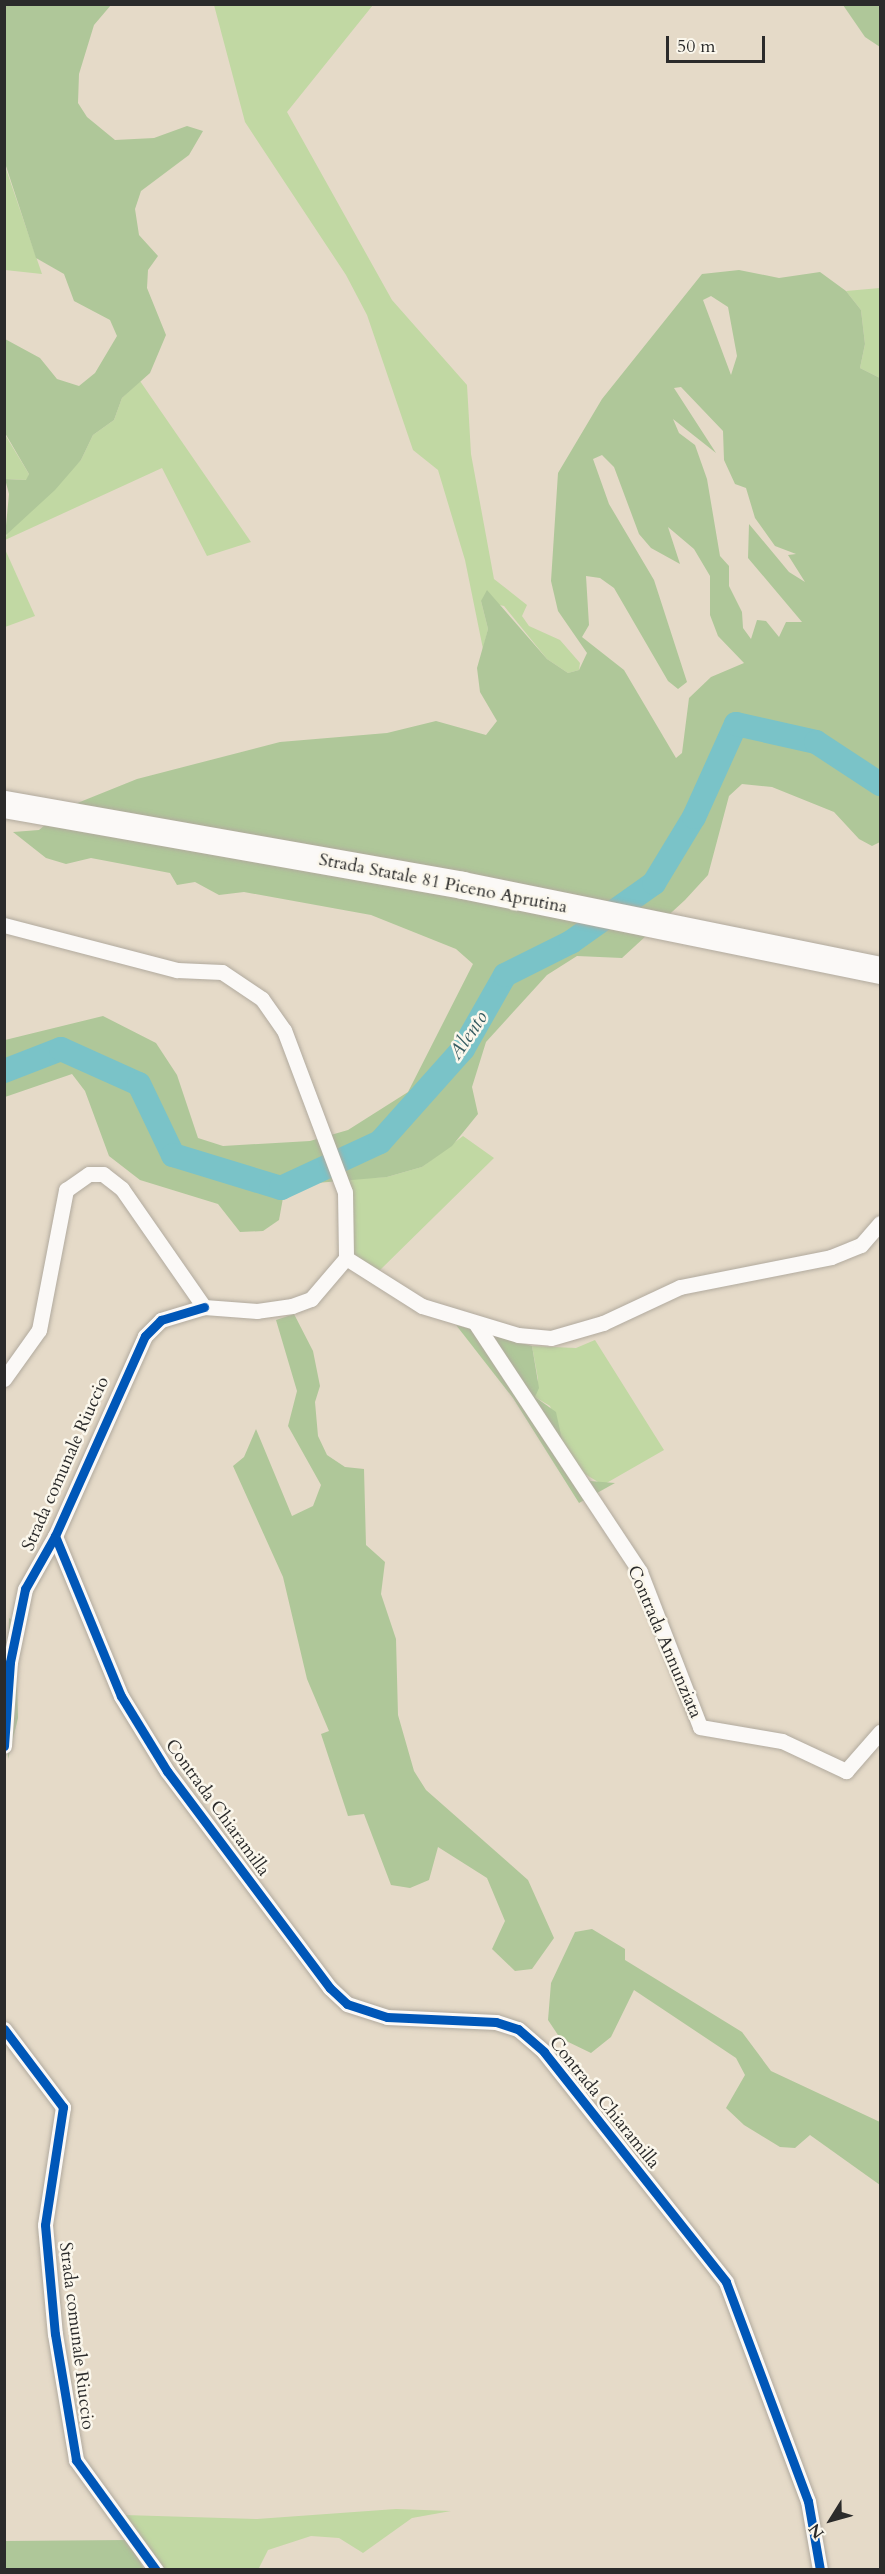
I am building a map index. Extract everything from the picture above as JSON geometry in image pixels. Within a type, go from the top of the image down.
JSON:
[{"type":"highway","name":"Strada Statale 81 Piceno Aprutina","points":[[4,804],[462,885],[880,970]]},
{"type":"street","points":[[4,925],[177,970],[222,972],[262,999],[284,1030],[345,1192],[346,1258],[311,1299],[292,1306],[257,1311],[204,1307],[122,1189],[103,1174],[89,1173],[66,1190],[39,1330],[4,1379]]},
{"type":"street","points":[[346,1258],[422,1306],[518,1335],[574,1334],[655,1295],[831,1257],[861,1245],[880,1223]]},
{"type":"street","name":"Strada comunale Riuccio","points":[[4,1746],[10,1662],[25,1589],[55,1536],[145,1336],[160,1320],[204,1307]]},
{"type":"street","name":"Contrada Annunziata","points":[[476,1324],[640,1572],[700,1726],[782,1741],[846,1771],[880,1732]]},
{"type":"street","name":"Contrada Chiaramilla","points":[[55,1536],[132,1715],[167,1771],[330,1988],[347,2004],[387,2017],[496,2022],[518,2029],[544,2052],[726,2282],[808,2501],[820,2570]]},
{"type":"street","name":"Strada comunale Riuccio","points":[[4,2030],[63,2107],[45,2225],[55,2334],[76,2460],[156,2570]]},
{"type":"green space","points":[[5,4],[111,5],[94,25],[79,74],[78,103],[87,117],[115,140],[154,138],[187,126],[203,131],[189,155],[141,191],[135,209],[139,235],[158,256],[148,270],[147,288],[166,335],[150,373],[122,398],[114,420],[93,435],[81,460],[55,490],[5,536],[9,494],[5,479],[26,480],[29,474],[5,433],[5,339],[40,358],[57,379],[79,386],[95,373],[117,336],[110,320],[74,301],[64,274],[36,258],[5,163]]},
{"type":"green space","points":[[214,5],[373,5],[287,112],[392,300],[467,385],[471,454],[494,579],[527,605],[522,616],[529,626],[560,640],[580,663],[579,670],[568,673],[547,659],[504,606],[481,601],[488,629],[483,649],[465,560],[438,470],[413,450],[367,315],[346,275],[245,122]]},
{"type":"green space","points":[[843,5],[880,5],[880,47],[865,37]]},
{"type":"green space","points":[[4,163],[42,274],[5,270]]},
{"type":"green space","points":[[739,270],[779,278],[820,272],[846,291],[861,310],[865,344],[860,368],[880,378],[880,842],[872,846],[859,839],[834,812],[772,787],[742,784],[729,796],[708,875],[685,900],[622,958],[577,956],[547,975],[486,1042],[472,1087],[478,1114],[452,1146],[422,1167],[387,1177],[305,1184],[283,1198],[279,1220],[263,1231],[240,1232],[218,1204],[140,1180],[109,1156],[85,1091],[72,1074],[5,1097],[5,1040],[103,1016],[156,1043],[177,1075],[198,1138],[223,1146],[310,1141],[348,1130],[408,1092],[473,964],[456,949],[371,915],[244,892],[219,895],[195,882],[177,885],[170,873],[91,858],[66,864],[46,858],[13,832],[39,830],[65,808],[137,779],[280,742],[387,733],[436,721],[486,735],[497,721],[480,692],[477,668],[488,629],[481,601],[487,590],[547,659],[568,673],[579,670],[587,653],[558,611],[551,581],[558,473],[602,399],[702,274]],"holes":[[[711,296],[728,307],[737,356],[731,375],[703,300]],[[681,387],[723,431],[724,460],[735,484],[746,488],[755,518],[775,546],[796,554],[788,555],[805,582],[789,572],[749,524],[748,558],[802,622],[786,622],[779,637],[766,621],[757,620],[751,639],[743,628],[742,612],[729,586],[729,566],[720,556],[707,479],[695,445],[679,433],[673,419],[716,453],[674,388]],[[602,455],[614,467],[639,534],[651,548],[680,564],[668,527],[694,549],[710,576],[710,615],[718,636],[744,663],[711,677],[689,698],[682,753],[676,758],[624,670],[582,637],[589,625],[586,576],[600,578],[614,588],[668,681],[678,689],[687,682],[654,580],[609,504],[593,459]]]},
{"type":"green space","points":[[880,288],[880,378],[860,368],[865,344],[861,310],[846,291]]},
{"type":"green space","points":[[140,381],[251,542],[207,556],[162,468],[5,540],[9,528],[81,460],[93,435],[114,420],[122,398]]},
{"type":"green space","points":[[4,433],[29,474],[27,480],[5,479]]},
{"type":"green space","points":[[4,547],[35,616],[5,627],[4,627]]},
{"type":"green space","points":[[463,1136],[494,1158],[379,1271],[353,1254],[343,1179],[387,1177],[422,1167]]},
{"type":"green space","points":[[294,1314],[313,1351],[320,1386],[315,1402],[318,1436],[327,1455],[345,1467],[364,1469],[366,1545],[385,1562],[381,1594],[396,1639],[398,1715],[414,1771],[426,1790],[528,1880],[554,1938],[532,1969],[515,1971],[492,1949],[505,1921],[487,1878],[438,1847],[429,1880],[410,1888],[391,1885],[364,1814],[348,1816],[321,1734],[329,1731],[307,1679],[283,1577],[233,1466],[244,1457],[256,1429],[292,1516],[313,1506],[321,1485],[288,1426],[297,1391],[276,1320]]},
{"type":"green space","points":[[456,1325],[532,1346],[539,1388],[535,1397],[556,1412],[564,1449],[590,1481],[615,1483],[579,1503],[513,1398]]},
{"type":"green space","points":[[595,1340],[664,1450],[603,1485],[580,1471],[564,1449],[550,1406],[535,1397],[538,1379],[532,1346],[576,1348]]},
{"type":"green space","points":[[9,1618],[15,1622],[18,1718],[8,1759]]},
{"type":"green space","points":[[592,1929],[625,1949],[625,1960],[742,2032],[771,2071],[880,2122],[880,2185],[810,2135],[795,2148],[780,2147],[744,2125],[726,2108],[745,2075],[736,2058],[634,1990],[611,2037],[591,2053],[560,2038],[548,2020],[551,1983],[575,1932]]},
{"type":"green space","points":[[396,2509],[451,2511],[412,2518],[363,2553],[339,2538],[311,2536],[268,2550],[258,2570],[165,2569],[124,2515],[257,2519]]},
{"type":"green space","points":[[128,2540],[144,2569],[5,2569],[4,2541]]},
{"type":"waterway","name":"Alento","points":[[4,1071],[61,1049],[139,1084],[173,1155],[281,1188],[380,1142],[463,1049],[505,975],[571,942],[654,883],[694,817],[736,724],[816,742],[880,784]]},
{"type":"cycle path","points":[[4,1746],[10,1662],[25,1589],[55,1536],[145,1336],[161,1320],[204,1307]]},
{"type":"cycle path","points":[[55,1536],[121,1696],[167,1771],[330,1988],[347,2004],[387,2017],[496,2022],[518,2029],[544,2052],[726,2282],[808,2501],[820,2570]]},
{"type":"cycle path","points":[[4,2029],[63,2107],[45,2225],[55,2334],[76,2460],[156,2570]]}]
